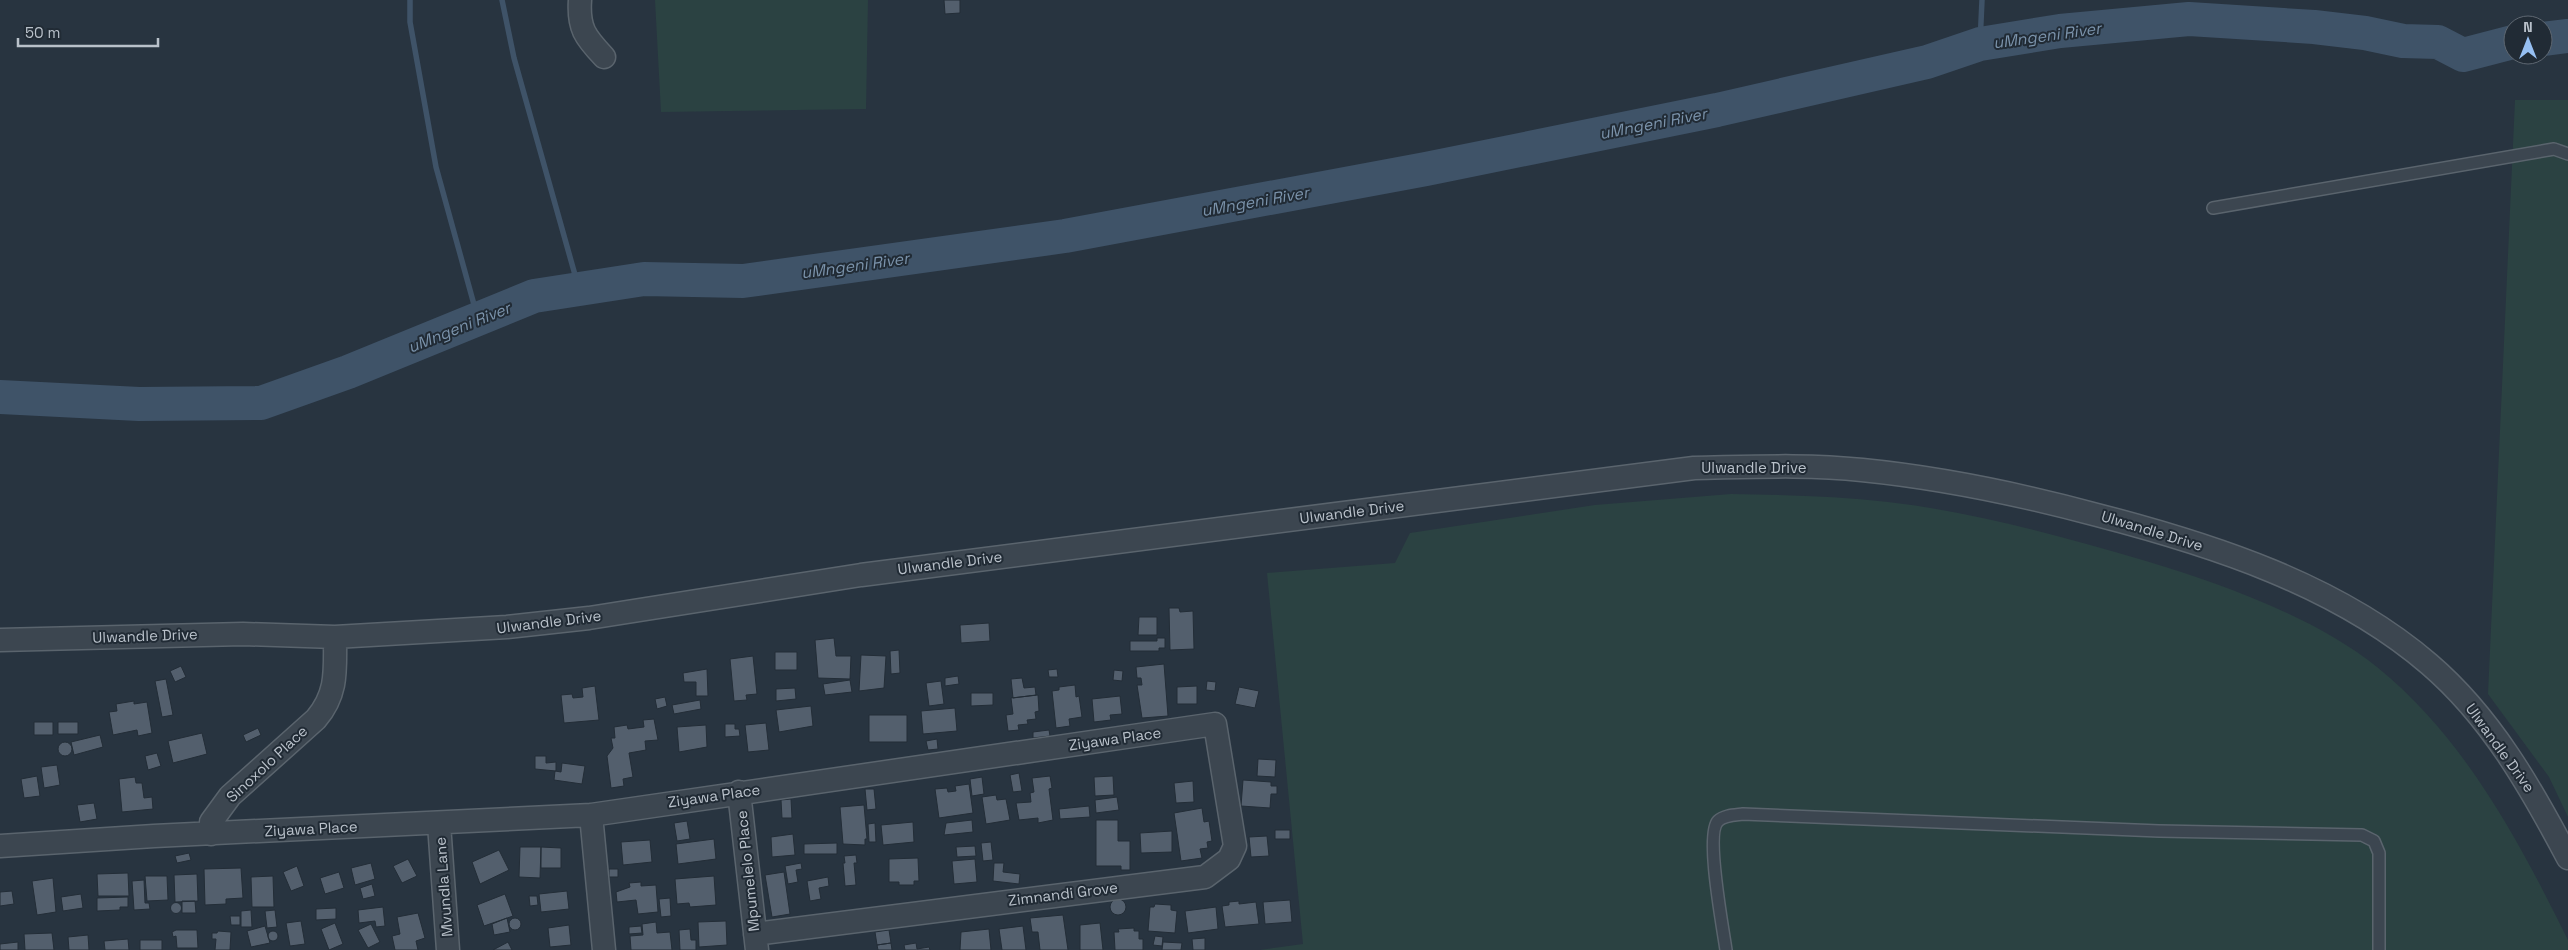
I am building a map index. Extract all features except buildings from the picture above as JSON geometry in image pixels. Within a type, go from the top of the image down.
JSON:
[{"type":"street","points":[[580,0],[580,23],[587,39],[604,57]]},
{"type":"street","name":"Ulwandle Drive","points":[[0,640],[243,634],[335,637],[506,628],[590,618],[860,575],[1694,468],[1782,466],[1859,469],[1939,478],[2028,497],[2138,526],[2231,556],[2297,582],[2355,612],[2400,641],[2431,666],[2474,710],[2528,784],[2568,858]]},
{"type":"street","name":"Sinoxolo Place","points":[[211,834],[211,822],[230,796],[316,720],[327,706],[332,693],[335,674],[335,637]]},
{"type":"street","name":"Ziyawa Place","points":[[211,834],[440,824],[590,814],[1215,724]]},
{"type":"street","name":"Zimnandi Grove","points":[[756,942],[1205,877],[1229,859],[1235,846],[1215,724]]},
{"type":"street","name":"Mpumelelo Place","points":[[740,792],[756,942]]},
{"type":"street","points":[[590,814],[604,950]]},
{"type":"street","name":"Mvundla Lane","points":[[440,824],[448,950]]},
{"type":"street","points":[[0,846],[211,834]]},
{"type":"lane","points":[[2213,208],[2554,149],[2568,154]]},
{"type":"lane","points":[[1726,950],[1713,855],[1713,833],[1717,822],[1722,818],[1743,814],[2129,830],[2362,835],[2374,841],[2380,853],[2379,950]]},
{"type":"green space","points":[[655,0],[868,0],[866,109],[661,112]]},
{"type":"green space","points":[[2515,100],[2568,100],[2568,817],[2549,777],[2488,694]]},
{"type":"green space","points":[[1731,494],[1790,495],[1888,502],[1954,512],[2018,526],[2146,561],[2205,580],[2267,604],[2325,633],[2377,667],[2408,695],[2437,725],[2463,758],[2487,793],[2530,865],[2568,940],[2568,950],[1260,950],[1303,944],[1267,573],[1395,563],[1410,533],[1595,505]]},
{"type":"waterway","points":[[410,0],[410,22],[436,167],[478,319]]},
{"type":"waterway","points":[[502,0],[514,58],[579,289]]},
{"type":"waterway","points":[[1980,44],[1982,0]]},
{"type":"waterway","name":"uMngeni River","points":[[0,397],[139,404],[261,403],[348,372],[534,296],[644,279],[743,281],[1065,236],[1426,169],[1717,110],[1927,62],[1980,44],[2060,31],[2189,19],[2314,27],[2365,33],[2403,41],[2438,42],[2463,55],[2503,45]]},
{"type":"waterway","name":"uMngeni River","points":[[2553,38],[2568,36]]}]
